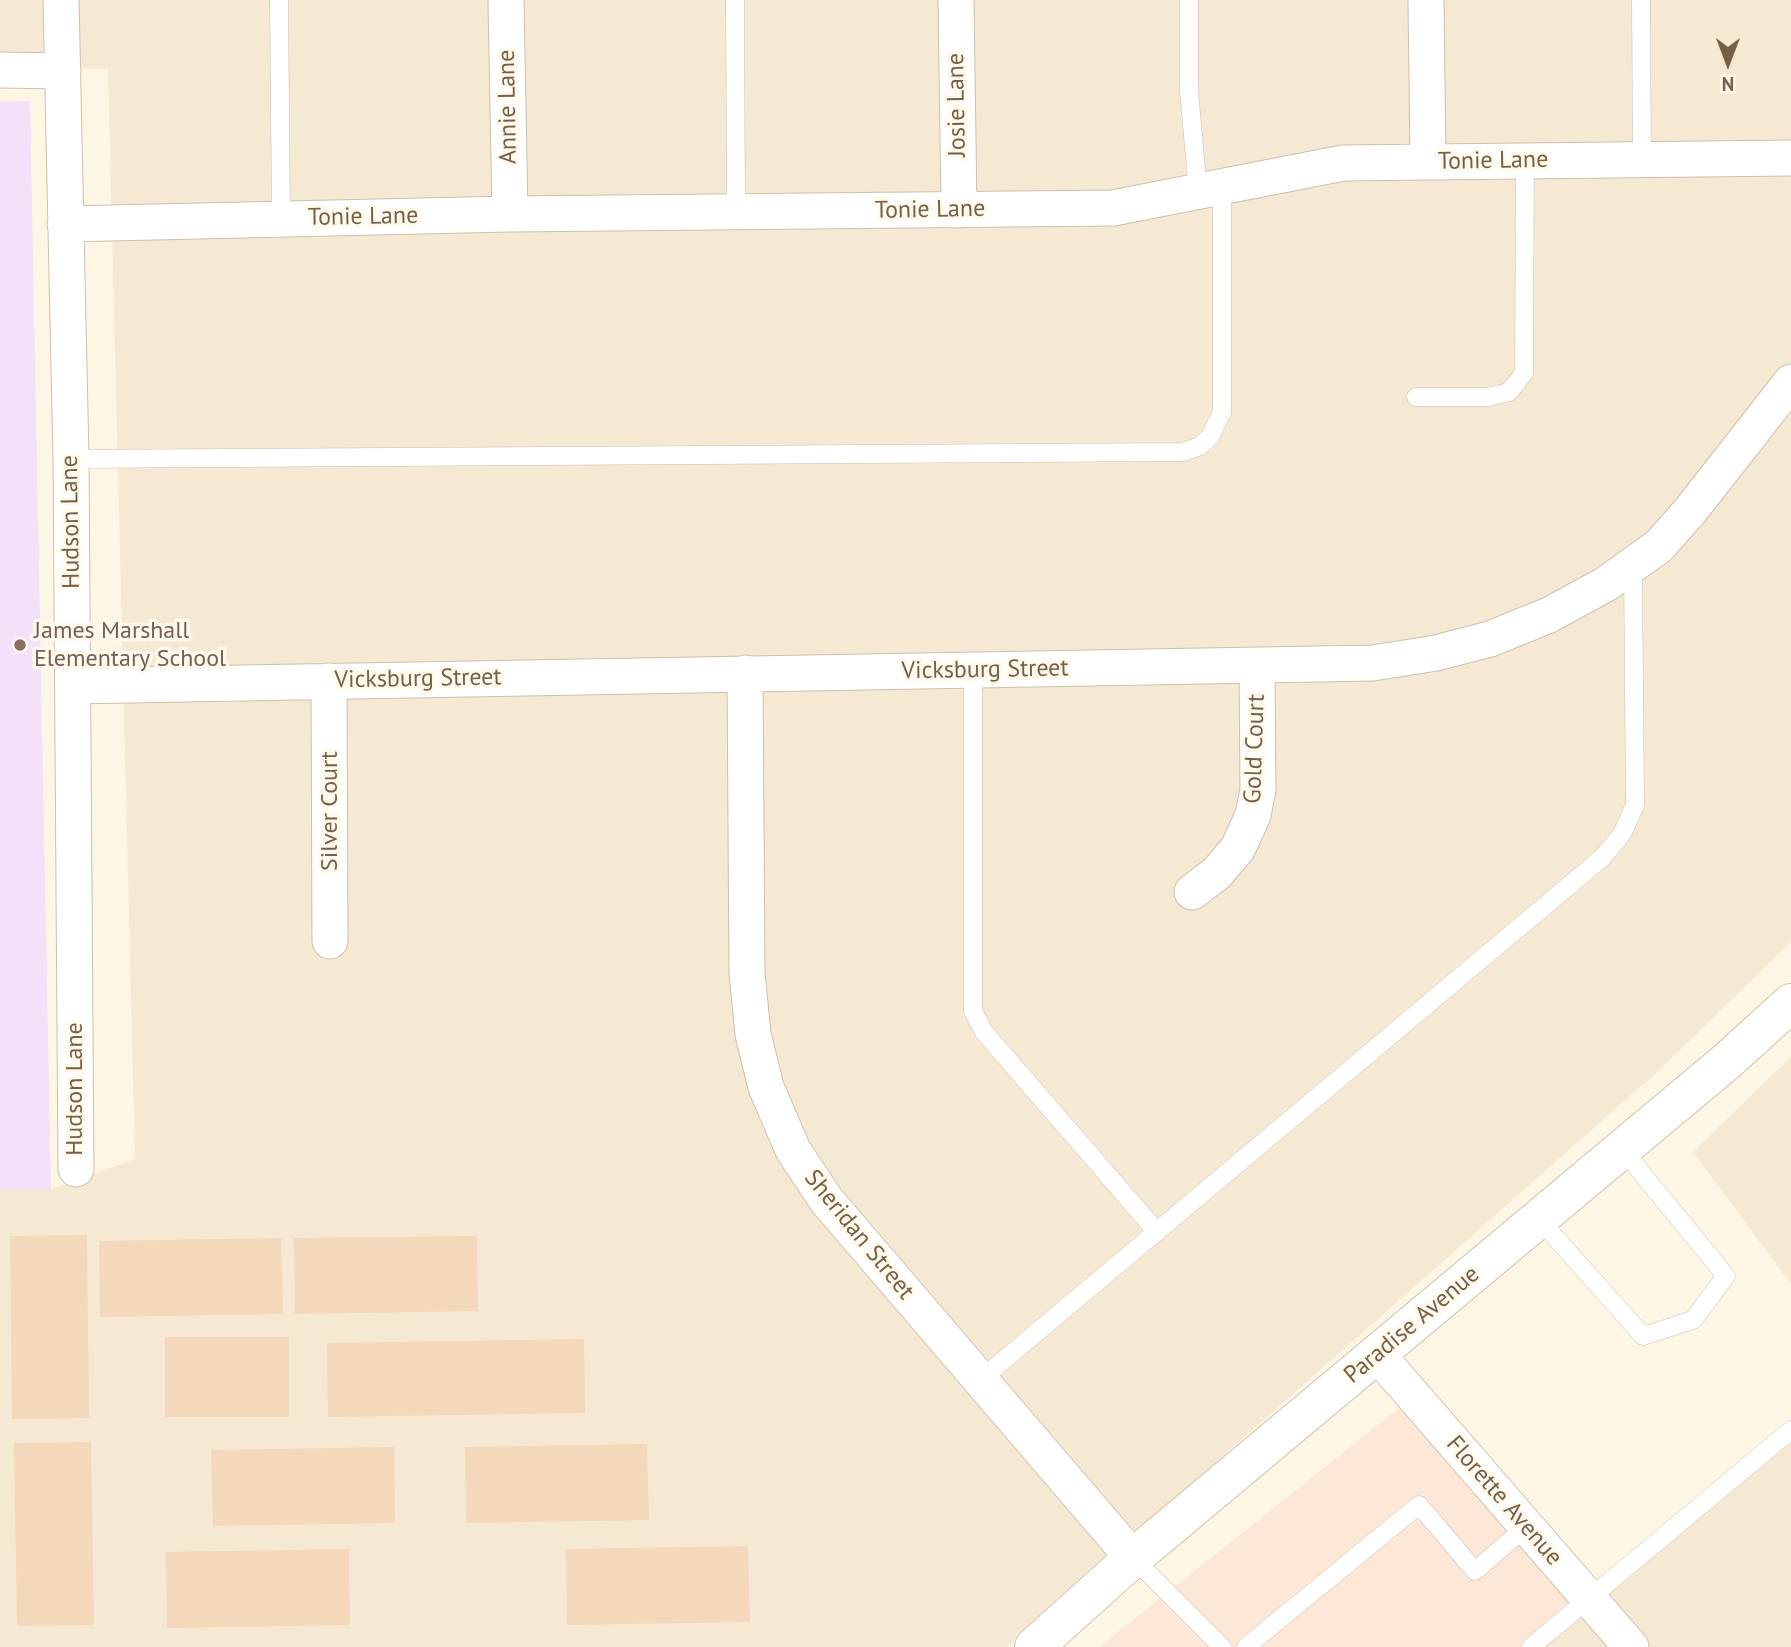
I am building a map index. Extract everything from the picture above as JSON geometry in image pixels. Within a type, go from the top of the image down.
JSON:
[{"type":"main road","name":"Paradise Avenue","points":[[1034,1647],[1133,1558],[1726,1062],[1791,1003]]},
{"type":"street","name":"Hudson Lane","points":[[61,0],[71,459],[76,1170]]},
{"type":"street","name":"Annie Lane","points":[[506,0],[510,214]]},
{"type":"street","name":"Josie Lane","points":[[956,0],[959,210]]},
{"type":"street","points":[[1426,0],[1428,162]]},
{"type":"street","points":[[0,70],[63,71]]},
{"type":"street","name":"Tonie Lane","points":[[65,224],[510,214],[1113,208],[1343,163],[1791,158]]},
{"type":"street","name":"Vicksburg Street","points":[[73,686],[1256,666],[1373,663],[1436,653],[1490,639],[1549,615],[1606,584],[1658,546],[1690,511],[1791,382]]},
{"type":"street","name":"Gold Court","points":[[1192,892],[1217,873],[1238,848],[1253,815],[1258,790],[1256,666]]},
{"type":"street","name":"Sheridan Street","points":[[745,674],[747,973],[753,1034],[766,1087],[793,1150],[827,1201],[1133,1558]]},
{"type":"street","name":"Silver Court","points":[[329,681],[330,941]]},
{"type":"street","name":"Florette Avenue","points":[[1377,1354],[1631,1647]]},
{"type":"lane","points":[[279,0],[281,218]]},
{"type":"lane","points":[[735,0],[736,212]]},
{"type":"lane","points":[[71,459],[1183,452],[1200,446],[1210,437],[1222,412],[1210,189],[1189,91],[1189,0]]},
{"type":"lane","points":[[1641,0],[1642,160]]},
{"type":"lane","points":[[1416,397],[1488,397],[1509,392],[1524,373],[1525,160]]},
{"type":"lane","points":[[980,1380],[1603,857],[1622,834],[1636,805],[1633,565]]},
{"type":"lane","points":[[973,670],[973,1011],[984,1032],[1157,1232]]},
{"type":"lane","points":[[1539,1219],[1643,1336],[1693,1320],[1726,1276],[1622,1149]]},
{"type":"lane","points":[[1531,1647],[1791,1430]]},
{"type":"lane","points":[[1246,1647],[1419,1505],[1475,1571],[1526,1527]]},
{"type":"lane","points":[[1133,1558],[1222,1647]]},
{"type":"shaded area","points":[[0,0],[1791,0],[1791,942],[1656,1073],[1007,1647],[0,1647],[0,1189],[51,1189],[135,1159],[108,69],[0,67]]},
{"type":"shaded area","name":"James Marshall Elementary School","points":[[0,101],[30,101],[51,1189],[0,1189]]},
{"type":"shaded area","points":[[1791,1057],[1791,1284],[1693,1152]]},
{"type":"shaded area","points":[[1423,1389],[1591,1588],[1521,1647],[1099,1647]]},
{"type":"shaded area","points":[[1791,1420],[1791,1647],[1521,1647],[1591,1588]]},
{"type":"building","points":[[87,1235],[89,1418],[12,1419],[10,1236]]},
{"type":"building","points":[[477,1236],[478,1311],[295,1314],[294,1238]]},
{"type":"building","points":[[281,1238],[283,1314],[100,1317],[99,1241]]},
{"type":"building","points":[[165,1337],[289,1337],[289,1417],[165,1417]]},
{"type":"building","points":[[584,1339],[585,1413],[328,1417],[327,1343]]},
{"type":"building","points":[[91,1442],[94,1625],[17,1626],[14,1443]]},
{"type":"building","points":[[647,1444],[649,1520],[466,1523],[465,1447]]},
{"type":"building","points":[[394,1447],[395,1523],[213,1526],[211,1450]]},
{"type":"building","points":[[748,1546],[750,1622],[567,1625],[566,1549]]},
{"type":"building","points":[[349,1549],[350,1625],[167,1628],[166,1552]]},
{"type":"place","name":"James Marshall Elementary School","points":[[20,645]]}]
